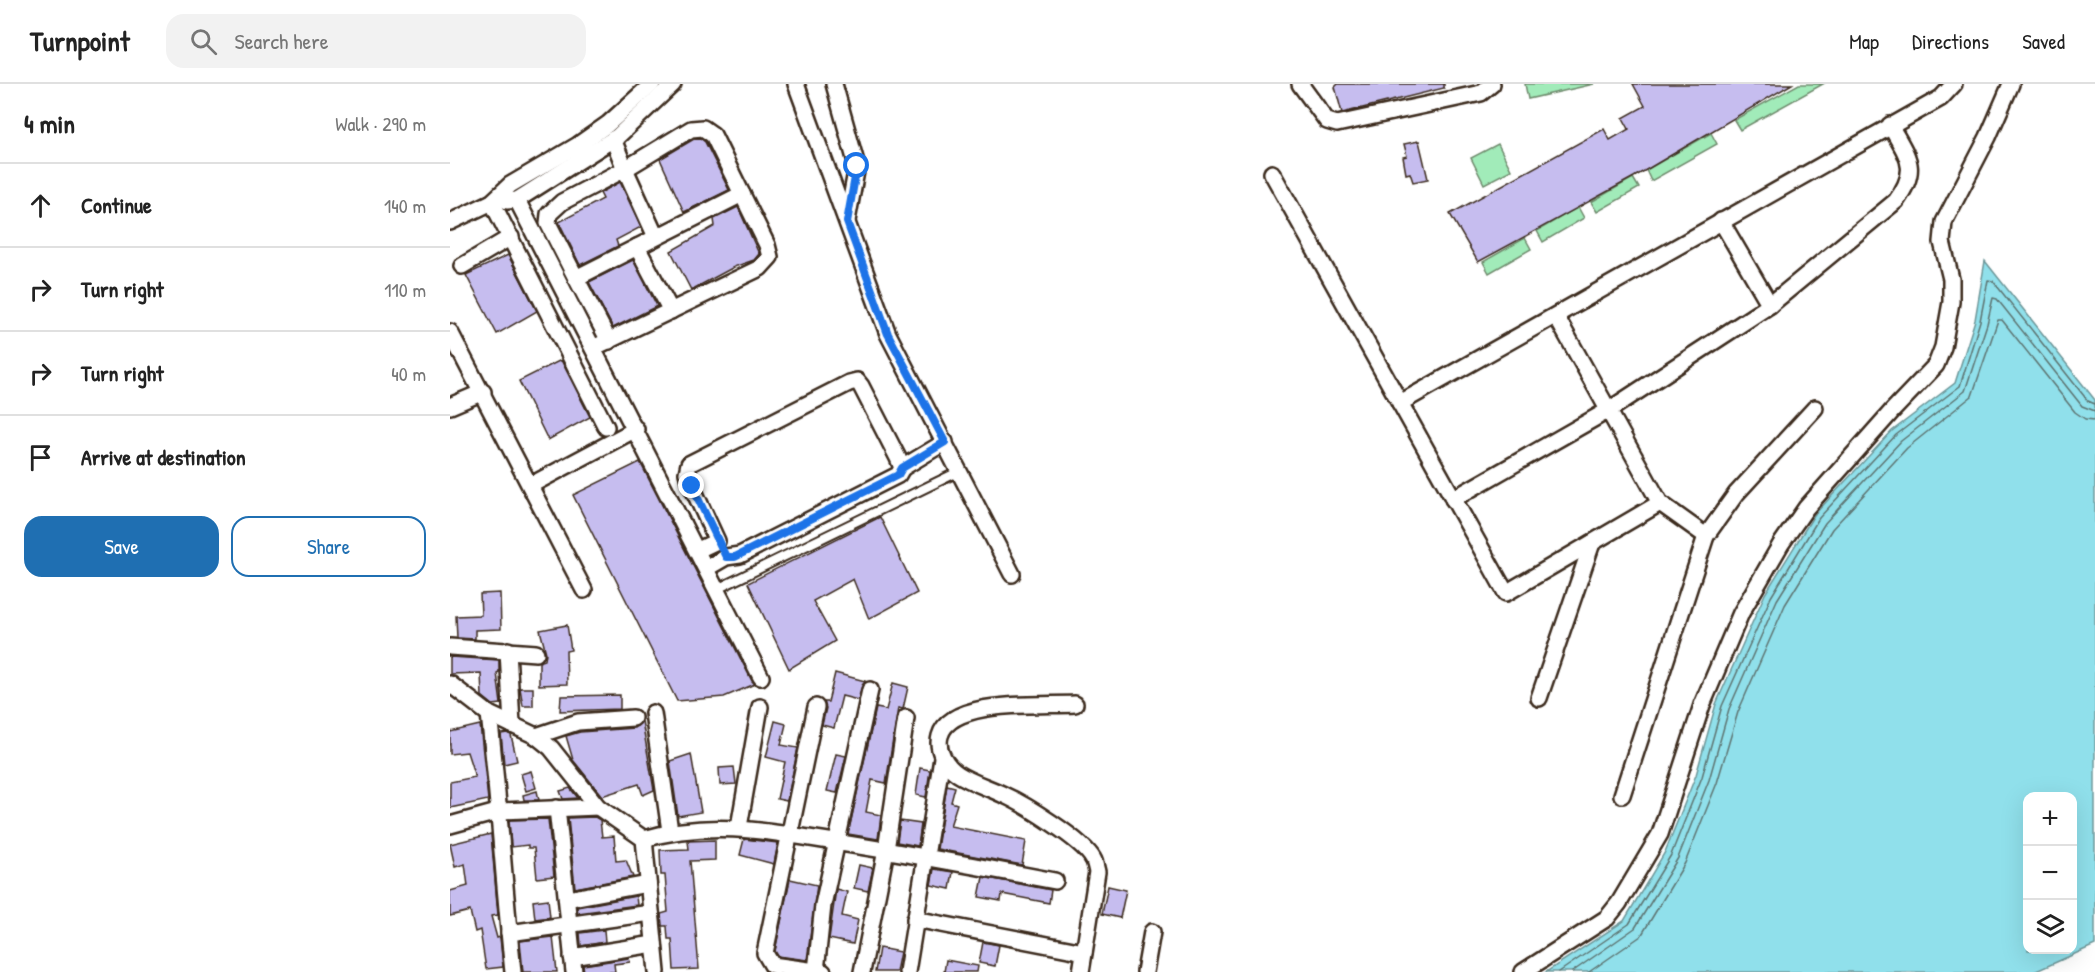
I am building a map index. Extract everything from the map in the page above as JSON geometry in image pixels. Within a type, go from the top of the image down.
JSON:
[{"type":"street","points":[[450,222],[492,202],[510,185],[578,145],[608,124],[652,84]]},
{"type":"street","points":[[492,202],[517,200],[613,139],[673,84]]},
{"type":"street","points":[[796,84],[888,334],[1012,574]]},
{"type":"street","points":[[834,84],[857,166],[847,222]]},
{"type":"street","points":[[1300,84],[1327,121],[1337,124],[1481,93],[1492,84]]},
{"type":"street","points":[[1400,403],[1941,98],[1954,84]]},
{"type":"street","points":[[1523,972],[1607,918],[1619,903],[1660,834],[1702,705],[1741,613],[1781,544],[1806,508],[1936,365],[1943,347],[1951,302],[1952,279],[1942,242],[1944,222],[1988,137],[2011,84]]},
{"type":"street","points":[[1453,499],[1609,410],[1770,305],[1896,201],[1910,183],[1910,161],[1890,125]]},
{"type":"street","points":[[593,348],[609,341],[760,268],[770,257],[768,245],[713,135],[703,128],[691,129],[625,169],[562,202],[549,214],[548,223],[609,341]]},
{"type":"street","points":[[613,139],[657,237]]},
{"type":"street","points":[[1272,173],[1506,593],[1660,503]]},
{"type":"street","points":[[576,278],[742,194]]},
{"type":"street","points":[[517,200],[761,677]]},
{"type":"street","points":[[492,202],[606,427]]},
{"type":"street","points":[[1721,221],[1770,305]]},
{"type":"street","points":[[462,266],[511,237]]},
{"type":"street","points":[[637,247],[671,311]]},
{"type":"street","points":[[1556,316],[1660,503],[1706,536]]},
{"type":"street","points":[[450,332],[584,590]]},
{"type":"street","points":[[726,557],[689,480],[689,464],[849,383],[856,381],[861,386],[902,468]]},
{"type":"street","points":[[450,406],[483,392]]},
{"type":"street","points":[[1622,795],[1706,536],[1736,494],[1815,408]]},
{"type":"street","points":[[531,485],[636,429]]},
{"type":"street","points":[[707,568],[726,557],[735,557],[898,475],[902,468],[945,442]]},
{"type":"street","points":[[698,550],[717,541]]},
{"type":"street","points":[[1539,698],[1592,543]]},
{"type":"street","points":[[450,648],[536,653]]},
{"type":"street","points":[[508,650],[512,725]]},
{"type":"street","points":[[450,684],[489,714],[536,736],[551,748],[598,807],[644,839]]},
{"type":"street","points":[[816,707],[765,952],[772,965],[820,971],[823,905],[870,690]]},
{"type":"street","points":[[907,972],[942,758],[940,733],[953,717],[970,710],[1075,704]]},
{"type":"street","points":[[739,828],[760,706]]},
{"type":"street","points":[[653,713],[670,831]]},
{"type":"street","points":[[489,714],[501,811],[500,839],[513,972]]},
{"type":"street","points":[[536,736],[578,722],[633,718]]},
{"type":"street","points":[[862,972],[886,850],[906,718]]},
{"type":"street","points":[[942,758],[957,774],[1007,796],[1059,828],[1093,858],[1097,872],[1081,972]]},
{"type":"street","points":[[450,825],[501,811],[598,807]]},
{"type":"street","points":[[557,808],[573,964],[654,944]]},
{"type":"street","points":[[644,839],[670,831],[739,828],[886,850],[1055,881]]},
{"type":"street","points":[[644,839],[657,972]]},
{"type":"street","points":[[567,899],[648,884]]},
{"type":"street","points":[[509,933],[651,913]]},
{"type":"street","points":[[915,919],[1084,952]]},
{"type":"street","points":[[1145,972],[1152,932]]},
{"type":"lane","points":[[717,589],[960,471]]},
{"type":"green space","points":[[1525,84],[1594,84],[1528,99]]},
{"type":"green space","points":[[1799,84],[1823,84],[1740,130],[1734,120]]},
{"type":"green space","points":[[1711,133],[1717,144],[1651,181],[1646,170]]},
{"type":"green space","points":[[1498,144],[1511,170],[1484,184],[1471,158]]},
{"type":"green space","points":[[1633,178],[1639,188],[1597,212],[1591,202]]},
{"type":"green space","points":[[1578,207],[1584,218],[1543,242],[1537,231]]},
{"type":"green space","points":[[1525,238],[1531,249],[1489,273],[1483,262]]},
{"type":"water","points":[[1985,261],[2095,400],[2095,945],[2077,953],[2077,792],[2023,792],[2023,954],[2075,954],[2034,972],[1546,972],[1624,921],[1665,852],[1696,775],[1716,704],[1765,594],[1814,515],[1892,431],[1955,383],[1975,320]]},
{"type":"building","points":[[1338,84],[1444,84],[1444,88],[1342,113],[1335,87]]},
{"type":"building","points":[[1633,84],[1792,84],[1634,177],[1478,262],[1450,214],[1604,129],[1610,140],[1629,129],[1623,118],[1645,106]]},
{"type":"building","points":[[700,138],[705,142],[729,190],[684,212],[660,159],[694,139]]},
{"type":"building","points":[[1419,141],[1428,179],[1413,182],[1410,173],[1406,174],[1403,157],[1407,156],[1404,144]]},
{"type":"building","points":[[620,182],[641,227],[616,240],[618,246],[580,265],[559,222],[603,199],[600,193]]},
{"type":"building","points":[[738,207],[759,254],[754,260],[734,267],[691,290],[671,251],[715,226],[714,219]]},
{"type":"building","points":[[508,255],[537,311],[497,334],[466,275]]},
{"type":"building","points":[[633,260],[657,306],[613,328],[589,282]]},
{"type":"building","points":[[561,360],[590,417],[548,440],[519,381]]},
{"type":"building","points":[[640,462],[755,684],[724,697],[677,701],[573,495]]},
{"type":"building","points":[[880,517],[917,593],[869,619],[853,579],[813,601],[835,641],[789,669],[748,583]]},
{"type":"building","points":[[500,593],[501,629],[475,630],[475,639],[457,638],[456,616],[481,615],[480,594]]},
{"type":"building","points":[[567,625],[571,650],[566,651],[567,684],[539,685],[539,662],[545,660],[546,653],[540,630]]},
{"type":"building","points":[[450,657],[499,660],[499,672],[497,673],[501,704],[493,705],[482,696],[481,673],[450,674]]},
{"type":"building","points":[[835,673],[865,681],[858,700],[842,696],[834,728],[822,725],[826,708],[824,702],[828,702]]},
{"type":"building","points":[[893,683],[908,687],[903,709],[898,708],[886,783],[872,780],[866,812],[881,815],[878,839],[848,834],[876,708],[886,710]]},
{"type":"building","points":[[520,688],[533,688],[533,706],[523,706]]},
{"type":"building","points":[[620,695],[620,709],[560,711],[561,696]]},
{"type":"building","points":[[642,721],[654,790],[643,795],[639,784],[602,796],[573,760],[566,736],[580,732],[634,728]]},
{"type":"building","points":[[775,721],[786,724],[781,745],[798,748],[787,801],[777,799],[785,762],[766,757]]},
{"type":"building","points":[[480,725],[488,800],[450,808],[450,782],[475,777],[467,752],[450,754],[450,732]]},
{"type":"building","points":[[501,734],[511,735],[517,761],[504,764]]},
{"type":"building","points":[[691,754],[701,812],[678,816],[670,761]]},
{"type":"building","points":[[836,754],[846,756],[837,793],[827,791]]},
{"type":"building","points":[[734,767],[736,784],[720,785],[719,768]]},
{"type":"building","points":[[920,768],[930,770],[926,797],[916,795]]},
{"type":"building","points":[[531,771],[536,788],[526,791],[521,774]]},
{"type":"building","points":[[947,785],[955,787],[951,802],[957,804],[950,826],[1026,841],[1022,865],[937,849]]},
{"type":"building","points":[[570,788],[578,798],[563,799],[560,791]]},
{"type":"building","points":[[537,791],[539,800],[524,800],[523,795]]},
{"type":"building","points":[[595,817],[600,820],[602,837],[614,836],[616,861],[626,860],[633,877],[575,888],[568,818]]},
{"type":"building","points":[[548,819],[554,876],[537,878],[534,848],[528,848],[528,845],[511,847],[509,820]]},
{"type":"building","points":[[900,821],[921,824],[918,846],[897,842]]},
{"type":"building","points":[[491,834],[498,915],[491,916],[497,938],[500,937],[503,967],[486,969],[480,930],[475,932],[470,911],[450,916],[450,891],[468,886],[465,864],[455,867],[450,844]]},
{"type":"building","points":[[744,839],[778,843],[774,864],[740,855]]},
{"type":"building","points":[[715,840],[715,860],[690,861],[699,969],[674,970],[672,939],[668,939],[667,926],[662,926],[661,914],[668,912],[665,875],[661,875],[660,850],[689,849],[688,841]]},
{"type":"building","points":[[859,865],[873,868],[868,891],[854,888]]},
{"type":"building","points":[[934,869],[953,872],[950,889],[931,885]]},
{"type":"building","points":[[983,877],[1051,890],[1049,903],[1002,894],[1001,901],[979,897]]},
{"type":"building","points":[[790,879],[817,885],[807,960],[778,956],[775,951]]},
{"type":"building","points":[[1108,886],[1126,890],[1120,918],[1102,914]]},
{"type":"building","points":[[836,889],[847,892],[842,916],[858,920],[853,944],[829,939]]},
{"type":"building","points":[[636,896],[637,905],[578,913],[577,907]]},
{"type":"building","points":[[548,899],[550,917],[535,919],[533,901]]},
{"type":"building","points":[[604,930],[605,942],[581,946],[580,933]]},
{"type":"building","points":[[553,937],[557,972],[523,972],[520,941]]},
{"type":"building","points":[[983,942],[999,945],[995,966],[979,963]]},
{"type":"building","points":[[879,948],[900,952],[896,972],[875,972]]},
{"type":"building","points":[[629,958],[630,962],[614,964],[615,972],[584,972],[583,965]]},
{"type":"building","points":[[946,960],[978,966],[977,972],[944,972]]},
{"type":"route","points":[[692,486],[726,557],[735,557],[898,475],[902,468],[945,442],[888,334],[847,222],[857,166]]}]
